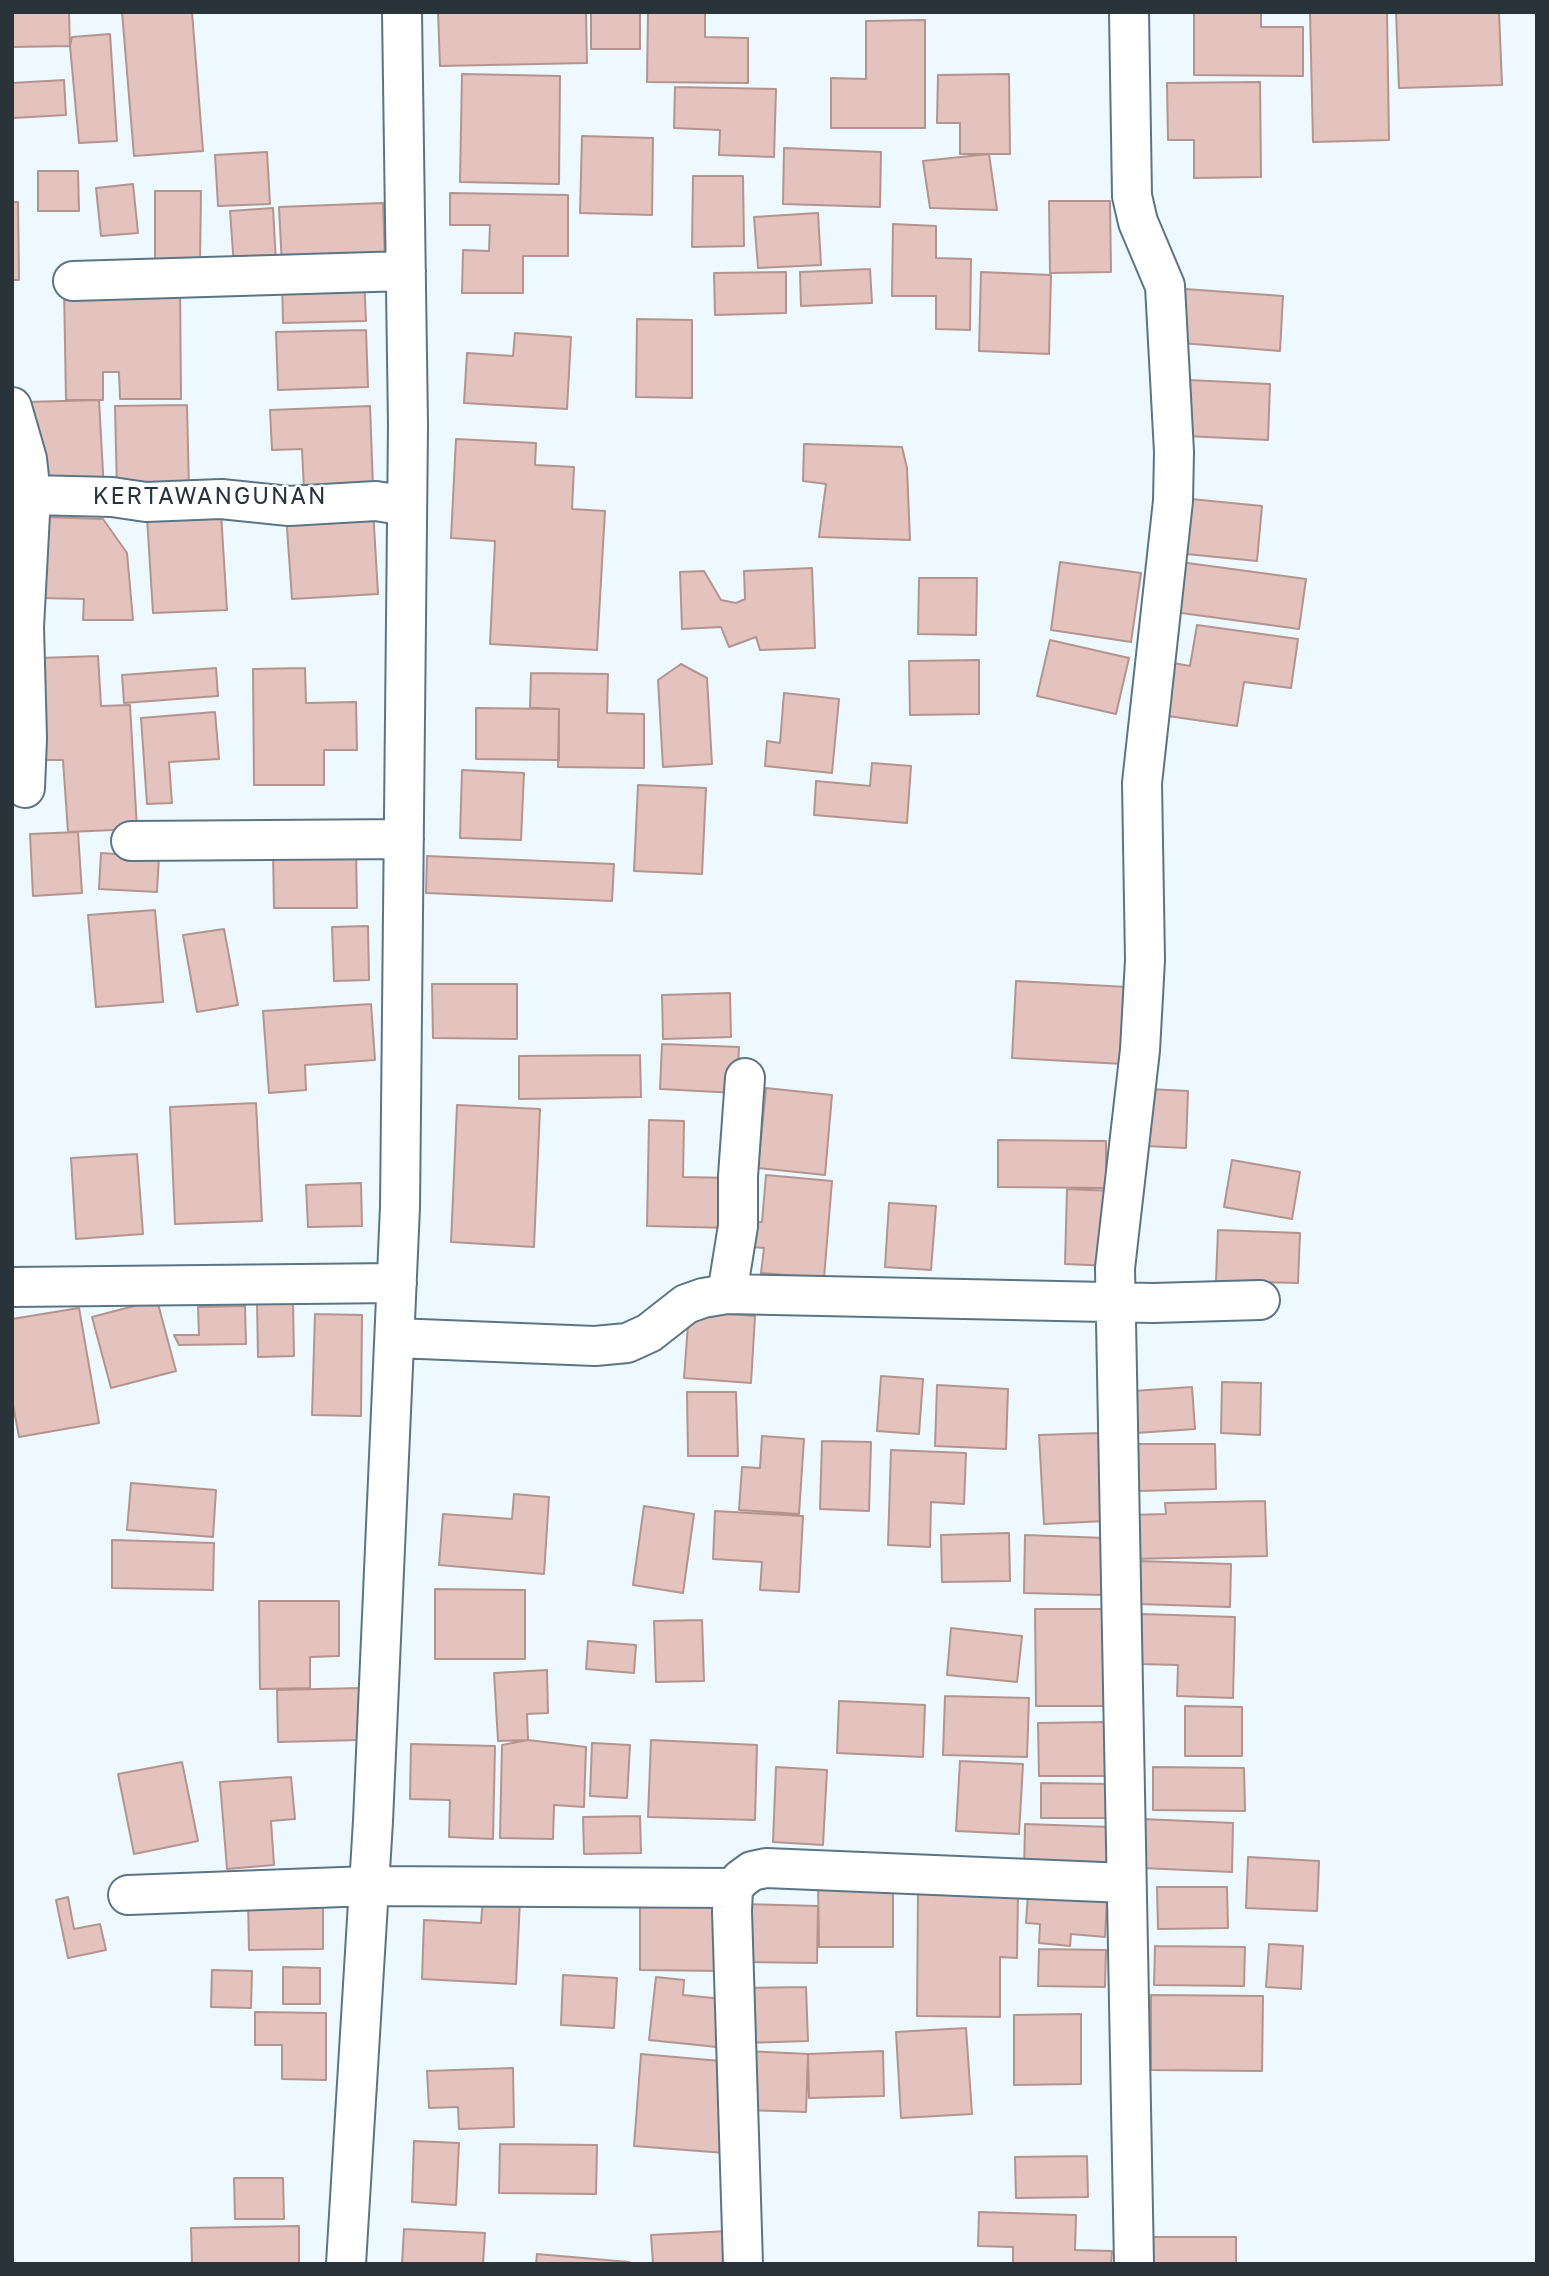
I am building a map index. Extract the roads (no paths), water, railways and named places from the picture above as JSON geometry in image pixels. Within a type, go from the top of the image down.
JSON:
[{"type":"street","points":[[346,2264],[369,1886],[400,1207],[407,506],[402,12]]},
{"type":"street","points":[[1129,12],[1132,196],[1138,222],[1165,286],[1174,452],[1173,501],[1142,783],[1145,960],[1140,1050],[1115,1268],[1134,2264]]},
{"type":"street","points":[[73,281],[406,271]]},
{"type":"street","points":[[12,407],[27,459],[30,495],[24,627],[27,738],[25,788]]},
{"type":"street","points":[[30,495],[112,496],[146,502],[220,499],[289,506],[376,501],[407,506]]},
{"type":"street","points":[[131,841],[404,839]]},
{"type":"street","points":[[727,1294],[738,1226],[738,1176],[746,1079]]},
{"type":"street","points":[[12,1287],[397,1283]]},
{"type":"street","points":[[395,1338],[595,1346],[627,1343],[649,1333],[686,1304],[727,1294],[1115,1302],[1260,1300]]},
{"type":"street","points":[[128,1895],[369,1886],[733,1888],[752,1871],[766,1868],[1126,1884]]},
{"type":"street","points":[[733,1888],[743,2264]]},
{"type":"district","name":"KERTAWANGUNAN","points":[[210,497]]}]
